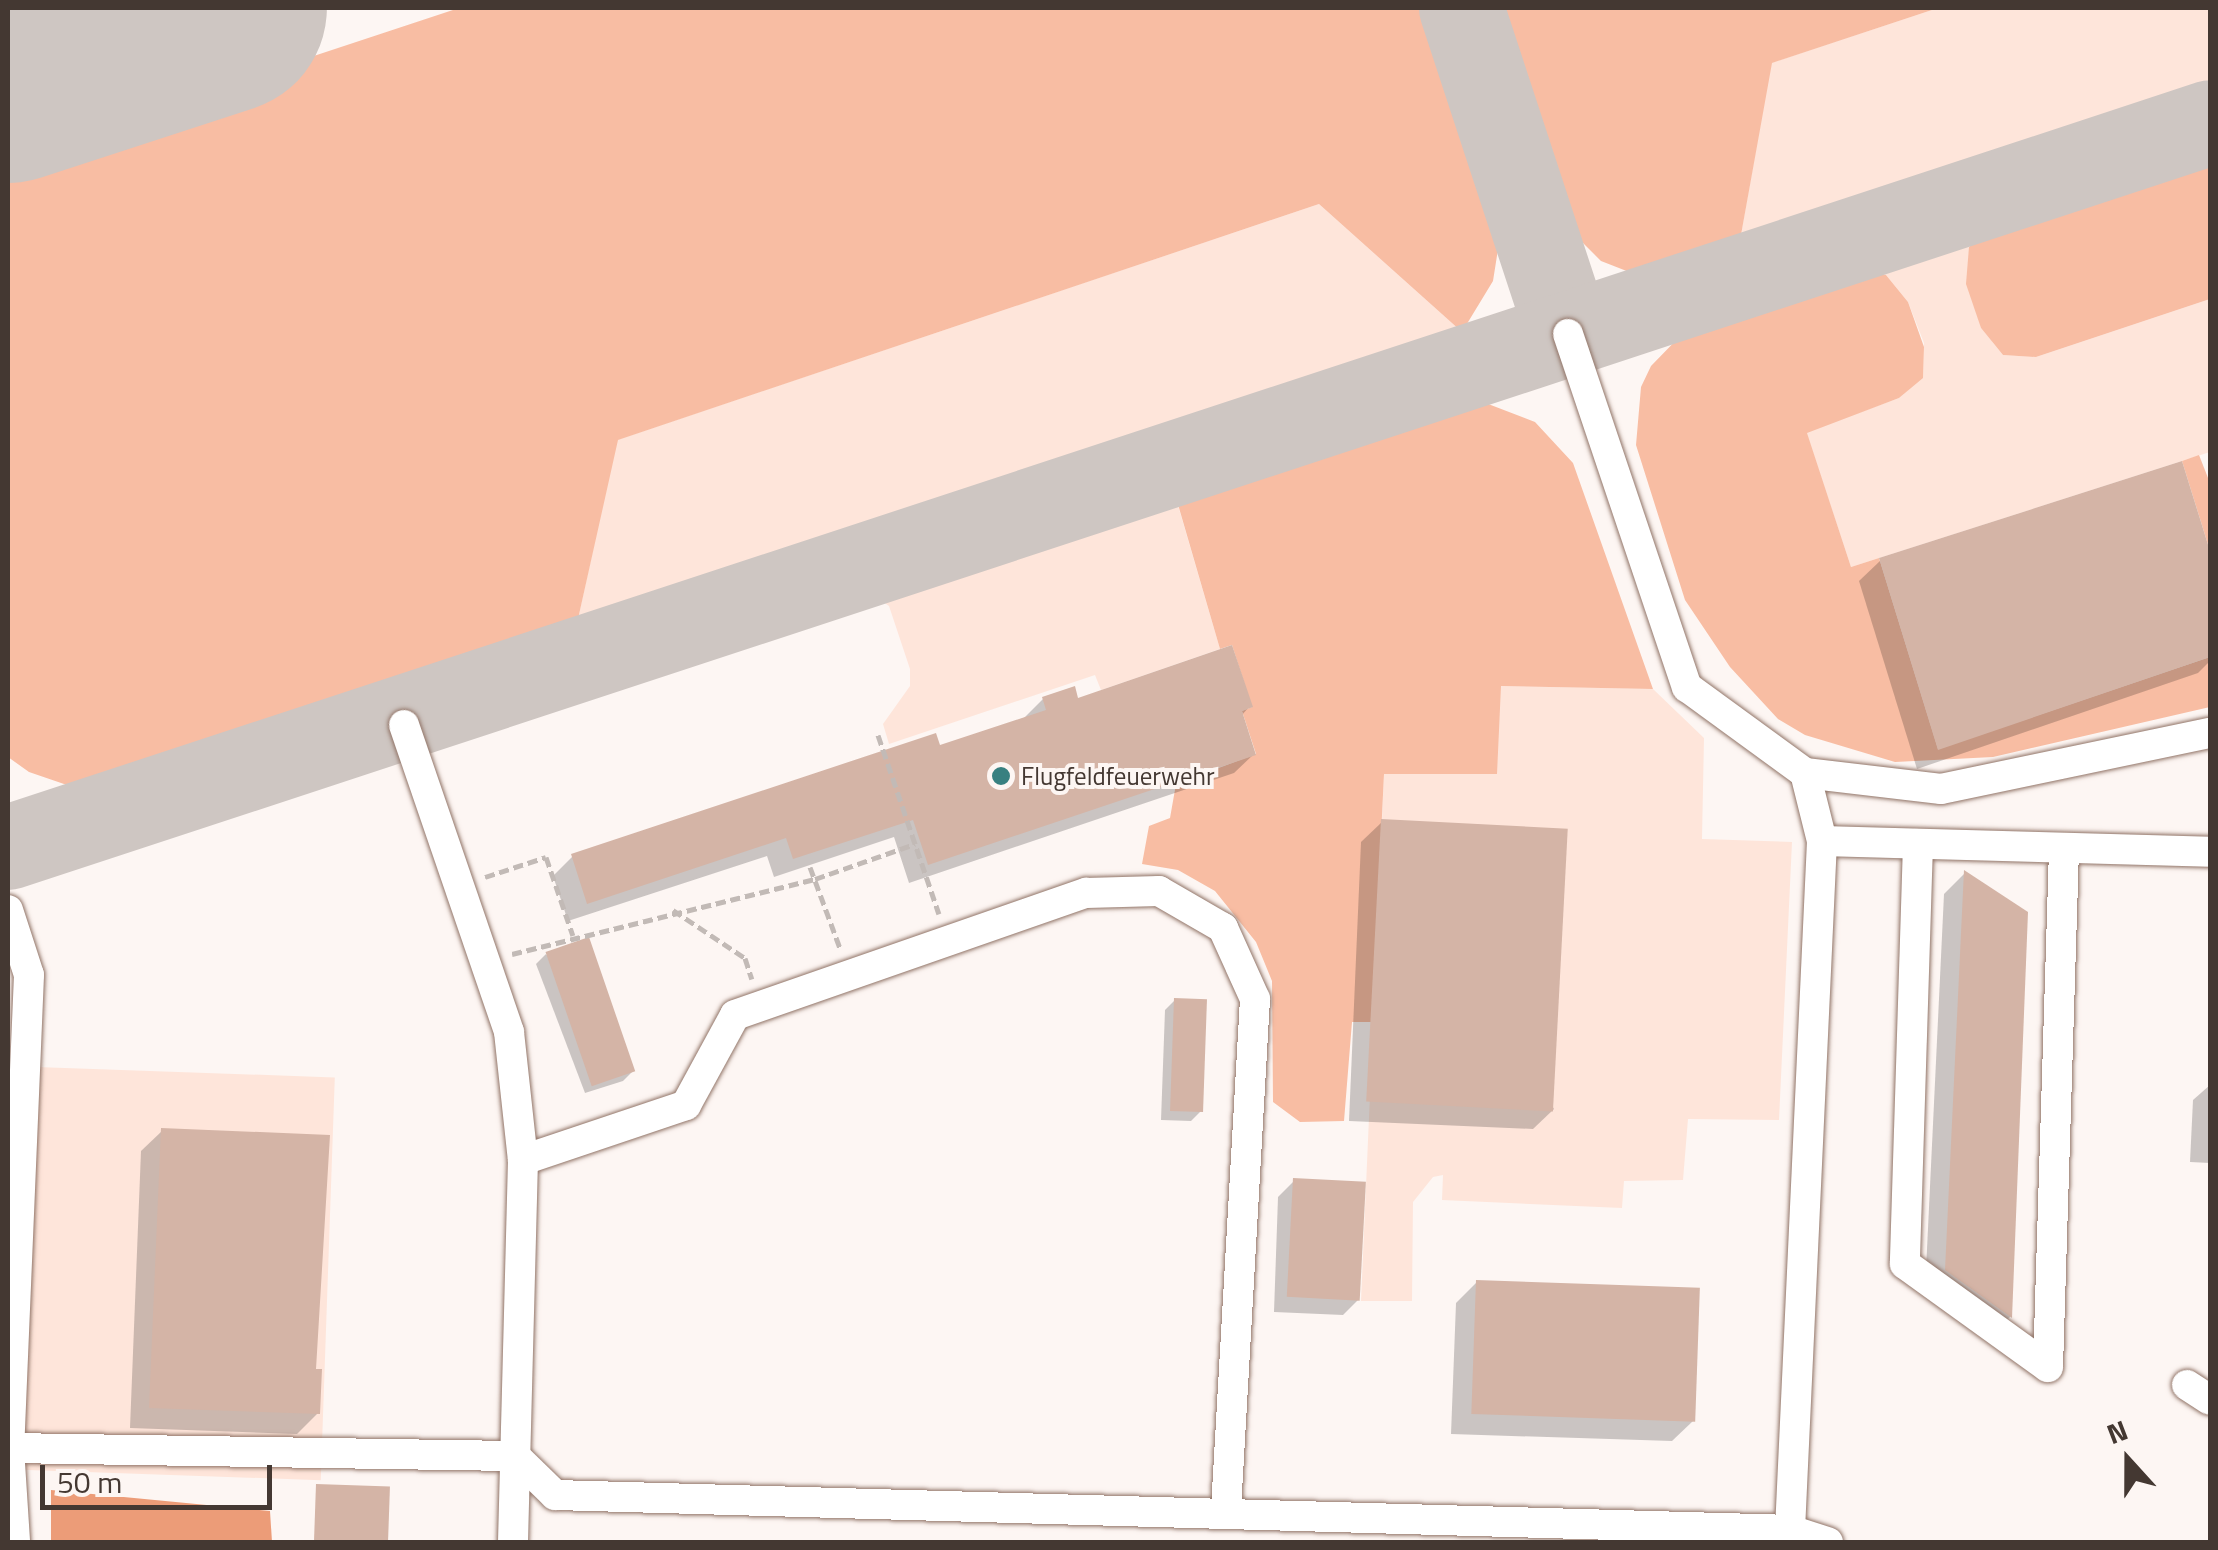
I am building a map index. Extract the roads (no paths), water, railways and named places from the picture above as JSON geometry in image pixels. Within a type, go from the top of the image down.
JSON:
[{"type":"lane","points":[[1568,334],[1688,687],[1805,772],[1941,789],[2210,733]]},
{"type":"lane","points":[[404,726],[509,1032],[523,1160],[512,1542]]},
{"type":"lane","points":[[1790,1530],[1822,841],[1805,772]]},
{"type":"lane","points":[[1822,841],[2210,852]]},
{"type":"lane","points":[[1918,844],[1905,1264],[2048,1367],[2064,848]]},
{"type":"lane","points":[[523,1160],[686,1104],[735,1015],[1086,893],[1160,890],[1222,928],[1255,999],[1226,1510]]},
{"type":"lane","points":[[8,910],[28,976],[9,1448],[14,1542]]},
{"type":"lane","points":[[9,1448],[515,1456],[555,1495],[1226,1510],[1790,1530],[1828,1542]]},
{"type":"place","name":"Flugfeldfeuerwehr","points":[[1001,776]]}]
